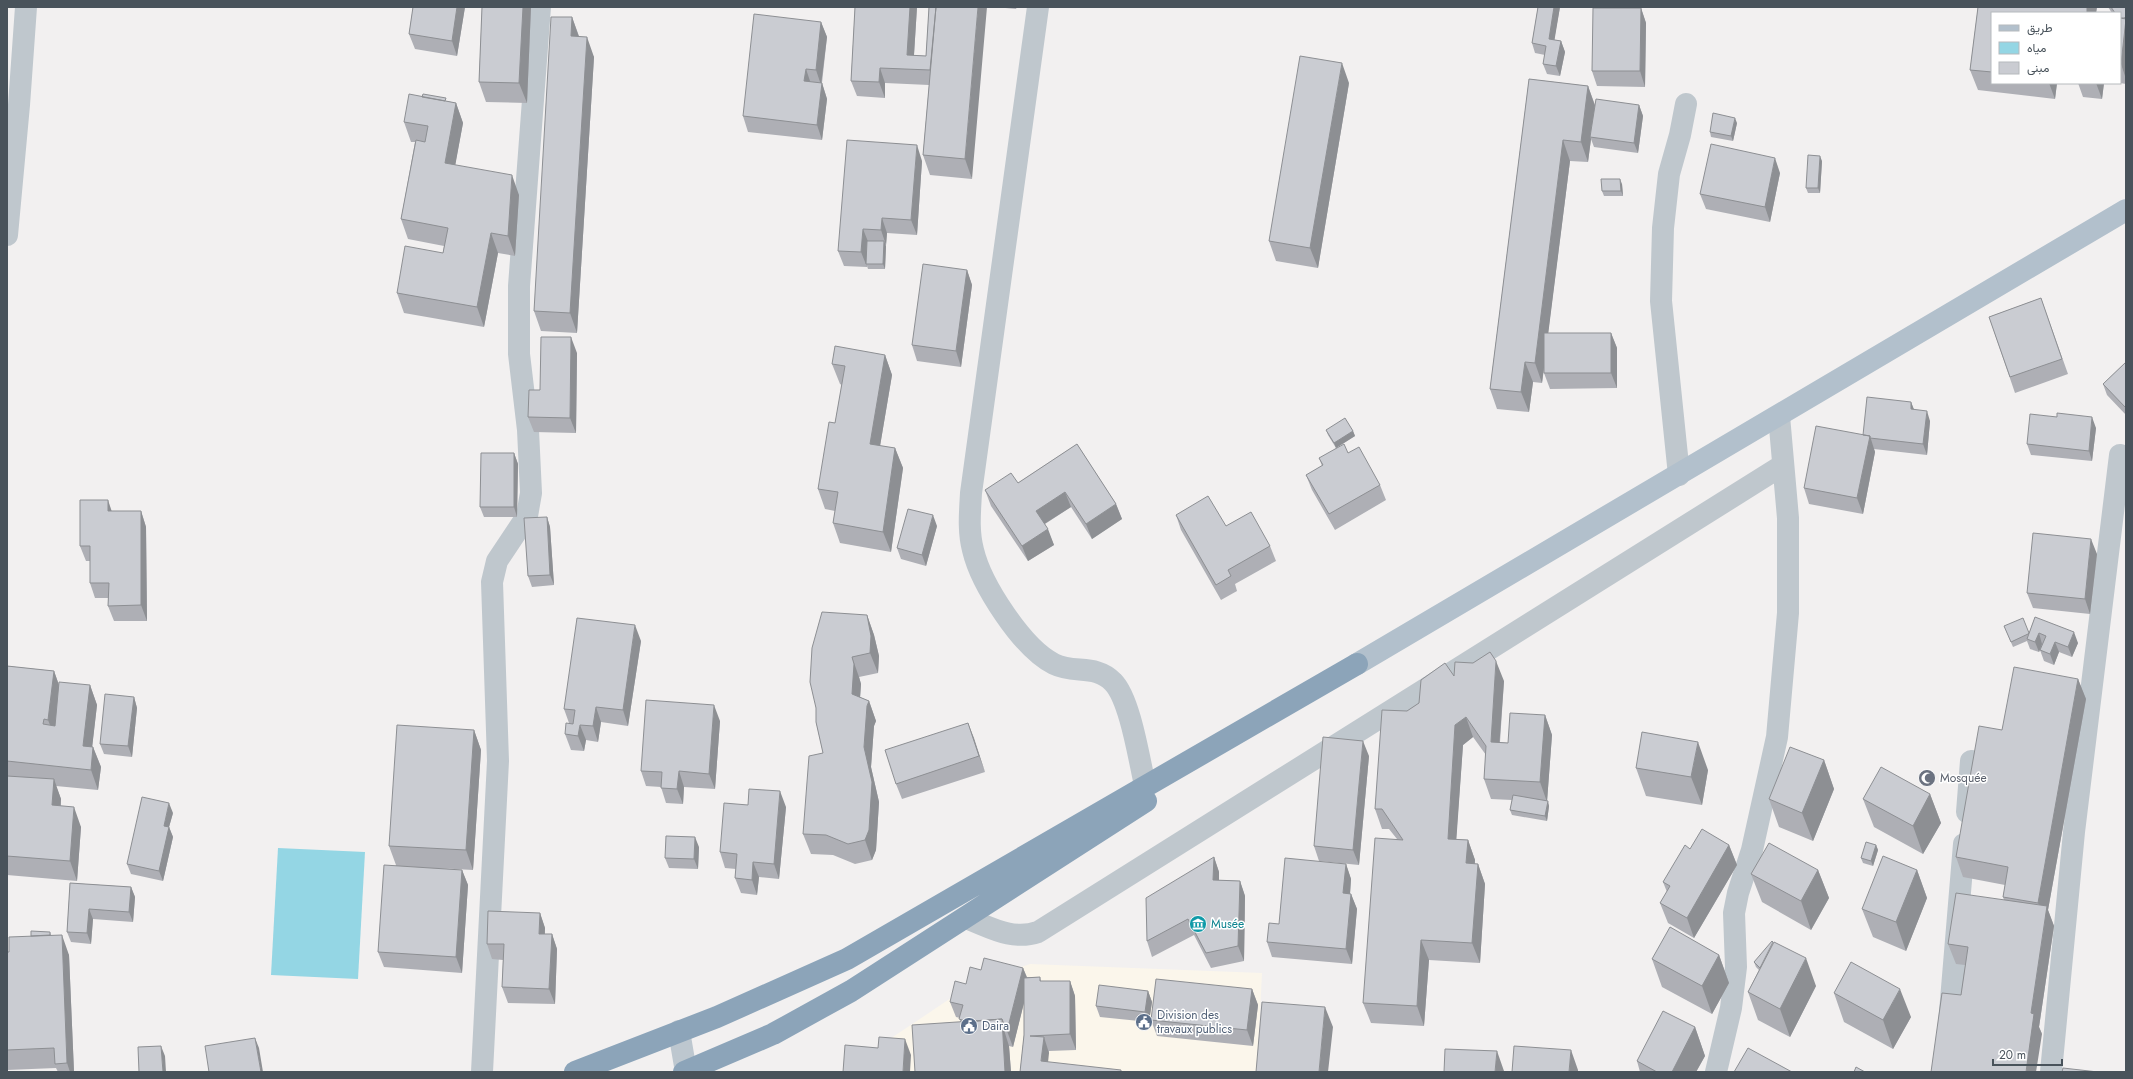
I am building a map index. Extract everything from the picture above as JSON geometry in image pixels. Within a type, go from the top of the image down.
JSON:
[{"type":"highway","points":[[575,1072],[717,1017],[847,959],[1145,785],[1357,664]]},
{"type":"highway","points":[[686,1072],[773,1034],[851,991],[1357,664]]},
{"type":"main road","points":[[1357,664],[1678,476],[2126,210]]},
{"type":"street","points":[[7,235],[26,7]]},
{"type":"street","points":[[482,1072],[498,761],[492,582],[498,561],[527,516],[531,493],[528,430],[519,354],[519,286],[540,7]]},
{"type":"street","points":[[1038,7],[971,493],[969,525],[973,551],[984,580],[1015,629],[1043,658],[1056,665],[1095,670],[1106,674],[1114,683],[1124,698],[1145,785]]},
{"type":"street","points":[[1678,476],[1662,301],[1663,228],[1669,174],[1680,135],[1686,104]]},
{"type":"street","points":[[1716,1072],[1731,1008],[1736,967],[1734,913],[1738,893],[1752,850],[1777,737],[1788,613],[1788,518],[1779,416]]},
{"type":"street","points":[[2051,1072],[2074,832],[2120,455]]},
{"type":"street","points":[[966,918],[1013,936],[1026,936],[1038,932],[1783,465]]},
{"type":"street","points":[[1945,1072],[1971,761]]},
{"type":"street","points":[[679,1031],[686,1072]]},
{"type":"shaded area","name":"Division des travaux publics","points":[[1030,964],[1262,973],[1257,1072],[848,1072],[848,1067],[972,984]]},
{"type":"water","points":[[278,848],[365,852],[358,979],[271,975]]},
{"type":"building","points":[[413,7],[457,7],[452,41],[409,34]]},
{"type":"building","points":[[482,7],[523,7],[519,83],[479,82]]},
{"type":"building","points":[[855,7],[910,7],[907,55],[926,56],[929,7],[936,7],[930,70],[880,68],[879,82],[851,81]]},
{"type":"building","points":[[936,7],[978,7],[965,159],[923,155]]},
{"type":"building","points":[[1538,7],[1554,7],[1549,39],[1561,41],[1556,66],[1543,64],[1546,46],[1532,43]]},
{"type":"building","points":[[1978,7],[2087,7],[2087,12],[1991,12],[1991,72],[1970,70]]},
{"type":"building","points":[[2111,7],[2126,7],[2126,17],[2121,18],[2121,12],[2114,12]]},
{"type":"building","points":[[1593,8],[1641,8],[1640,71],[1592,71]]},
{"type":"building","points":[[754,14],[821,22],[816,70],[806,69],[804,81],[822,83],[817,125],[743,116]]},
{"type":"building","points":[[551,17],[572,17],[571,36],[587,37],[570,313],[534,311]]},
{"type":"building","points":[[2121,18],[2126,19],[2121,64]]},
{"type":"building","points":[[1300,56],[1342,63],[1310,248],[1269,241]]},
{"type":"building","points":[[1529,79],[1588,86],[1581,142],[1563,140],[1535,363],[1525,362],[1521,392],[1490,389]]},
{"type":"building","points":[[409,94],[456,103],[445,163],[512,175],[508,236],[491,233],[477,307],[397,293],[405,246],[443,253],[448,228],[401,219],[416,140],[425,142],[428,126],[404,122]]},
{"type":"building","points":[[423,94],[446,98],[445,101],[422,97]]},
{"type":"building","points":[[1596,99],[1639,105],[1634,143],[1590,137]]},
{"type":"building","points":[[1713,113],[1735,118],[1731,136],[1710,132]]},
{"type":"building","points":[[847,140],[917,145],[911,220],[882,218],[881,230],[863,229],[861,252],[838,251]]},
{"type":"building","points":[[1711,144],[1775,158],[1765,207],[1700,194]]},
{"type":"building","points":[[1808,155],[1820,156],[1818,188],[1806,188]]},
{"type":"building","points":[[1601,179],[1620,179],[1621,191],[1602,191]]},
{"type":"building","points":[[867,241],[884,241],[883,264],[866,264]]},
{"type":"building","points":[[923,264],[967,270],[956,351],[912,345]]},
{"type":"building","points":[[2041,298],[2062,359],[2010,377],[1989,317]]},
{"type":"building","points":[[1544,333],[1611,333],[1611,373],[1544,373]]},
{"type":"building","points":[[541,337],[571,337],[570,418],[528,417],[529,390],[540,390]]},
{"type":"building","points":[[835,346],[885,355],[870,444],[895,448],[883,532],[833,523],[838,492],[818,489],[829,422],[835,423],[845,366],[832,364]]},
{"type":"building","points":[[2126,362],[2126,408],[2103,384]]},
{"type":"building","points":[[1867,397],[1911,402],[1911,409],[1927,411],[1923,444],[1870,438],[1870,436],[1863,435]]},
{"type":"building","points":[[2057,413],[2092,417],[2089,451],[2027,444],[2030,414],[2057,417]]},
{"type":"building","points":[[1345,418],[1353,431],[1334,443],[1326,430]]},
{"type":"building","points":[[1816,426],[1870,436],[1857,498],[1804,488]]},
{"type":"building","points":[[1077,444],[1116,504],[1086,524],[1065,492],[1036,511],[1048,529],[1022,546],[985,490],[1011,473],[1018,483]]},
{"type":"building","points":[[1344,444],[1348,453],[1359,447],[1380,485],[1329,514],[1306,475],[1323,465],[1319,458]]},
{"type":"building","points":[[481,453],[514,453],[514,507],[480,507]]},
{"type":"building","points":[[1208,496],[1226,526],[1251,512],[1270,546],[1228,570],[1231,576],[1216,585],[1176,515]]},
{"type":"building","points":[[80,500],[108,500],[108,511],[141,511],[141,605],[108,606],[109,583],[90,583],[90,546],[80,546]]},
{"type":"building","points":[[908,509],[933,515],[922,555],[897,548]]},
{"type":"building","points":[[547,517],[550,575],[528,576],[524,518]]},
{"type":"building","points":[[2033,533],[2091,539],[2085,599],[2027,593]]},
{"type":"building","points":[[822,612],[867,615],[871,636],[870,653],[852,657],[854,664],[852,694],[869,701],[867,706],[864,747],[872,782],[869,830],[865,840],[848,844],[826,835],[803,834],[809,756],[823,753],[816,722],[816,708],[810,682],[812,648]]},
{"type":"building","points":[[2035,617],[2074,632],[2068,647],[2055,642],[2050,654],[2040,650],[2046,636],[2039,633],[2035,642],[2027,639]]},
{"type":"building","points":[[577,618],[635,625],[623,710],[596,707],[593,726],[580,725],[578,736],[565,734],[566,723],[573,724],[575,710],[564,709]]},
{"type":"building","points":[[2023,618],[2029,633],[2011,642],[2004,626]]},
{"type":"building","points":[[1490,652],[1496,661],[1491,742],[1508,743],[1510,713],[1545,715],[1540,782],[1484,779],[1486,746],[1466,717],[1455,725],[1448,839],[1468,840],[1466,863],[1478,864],[1472,943],[1421,940],[1417,1006],[1363,1003],[1375,838],[1403,840],[1382,809],[1375,809],[1382,710],[1407,711],[1419,703],[1421,680],[1445,663],[1454,676],[1455,662],[1473,663]]},
{"type":"building","points":[[7,666],[54,671],[48,720],[44,719],[43,724],[55,726],[59,682],[90,685],[83,746],[93,747],[91,770],[7,761]]},
{"type":"building","points":[[2014,667],[2078,679],[2038,903],[2003,897],[2008,867],[1956,857],[1979,726],[2002,730]]},
{"type":"building","points":[[105,694],[134,697],[128,746],[100,744]]},
{"type":"building","points":[[646,700],[714,705],[709,774],[679,771],[677,789],[661,788],[662,772],[641,771]]},
{"type":"building","points":[[968,723],[979,756],[896,784],[885,750]]},
{"type":"building","points":[[397,725],[474,730],[466,850],[389,846]]},
{"type":"building","points":[[1642,732],[1698,742],[1691,777],[1636,768]]},
{"type":"building","points":[[1323,737],[1363,741],[1353,850],[1314,846]]},
{"type":"building","points":[[1790,747],[1824,760],[1802,813],[1769,799]]},
{"type":"building","points":[[1881,767],[1930,794],[1913,826],[1863,799]]},
{"type":"building","points":[[7,776],[54,779],[52,805],[74,807],[70,861],[7,856]]},
{"type":"building","points":[[749,789],[780,791],[774,864],[753,862],[752,880],[735,878],[737,854],[720,852],[724,803],[748,805]]},
{"type":"building","points":[[1513,795],[1548,801],[1545,816],[1510,810]]},
{"type":"building","points":[[142,797],[169,803],[164,826],[169,827],[159,871],[127,864]]},
{"type":"building","points":[[1702,829],[1729,845],[1687,918],[1660,903],[1670,886],[1663,882],[1685,845],[1690,849]]},
{"type":"building","points":[[666,836],[695,837],[694,859],[665,858]]},
{"type":"building","points":[[1866,842],[1876,845],[1871,861],[1861,858]]},
{"type":"building","points":[[1769,843],[1818,870],[1801,901],[1751,874]]},
{"type":"building","points":[[1883,856],[1917,870],[1896,922],[1862,909]]},
{"type":"building","name":"Musée","points":[[1214,857],[1213,880],[1240,881],[1238,946],[1206,953],[1188,919],[1147,941],[1146,898]]},
{"type":"building","points":[[1285,858],[1346,864],[1343,893],[1351,894],[1346,949],[1267,942],[1269,923],[1279,924]]},
{"type":"building","points":[[384,865],[462,870],[456,957],[378,952]]},
{"type":"building","points":[[70,883],[131,887],[129,912],[89,909],[87,933],[67,932]]},
{"type":"building","points":[[1956,893],[2047,906],[2031,1013],[2034,1014],[2026,1072],[1931,1072],[1942,993],[1961,995],[1968,947],[1948,944]]},
{"type":"building","points":[[488,911],[540,913],[539,934],[552,934],[549,989],[502,987],[504,944],[487,944]]},
{"type":"building","points":[[1670,927],[1719,955],[1702,986],[1652,959]]},
{"type":"building","points":[[31,931],[50,932],[50,935],[31,936]]},
{"type":"building","points":[[62,935],[67,1063],[55,1064],[54,1048],[7,1050],[7,952],[9,952],[9,937]]},
{"type":"building","points":[[1772,941],[1773,942],[1760,968],[1754,962]]},
{"type":"building","points":[[1774,942],[1806,958],[1780,1009],[1748,992]]},
{"type":"building","points":[[984,958],[1023,968],[1007,1031],[1004,1030],[1002,1019],[968,1022],[959,1019],[963,1005],[950,1002],[955,981],[966,984],[970,967],[981,970]]},
{"type":"building","points":[[1851,962],[1900,989],[1883,1020],[1834,993]]},
{"type":"building","points":[[1040,977],[1040,981],[1070,981],[1070,1034],[1030,1036],[1044,1037],[1041,1061],[1121,1070],[1121,1072],[1020,1072],[1024,1035],[1024,978]]},
{"type":"building","points":[[1156,979],[1252,989],[1247,1030],[1151,1020]]},
{"type":"building","points":[[1099,985],[1148,991],[1145,1012],[1096,1006]]},
{"type":"building","points":[[1262,1002],[1325,1007],[1319,1072],[1256,1072]]},
{"type":"building","points":[[1663,1011],[1695,1027],[1672,1072],[1657,1072],[1637,1061]]},
{"type":"building","points":[[1002,1019],[1005,1072],[915,1072],[912,1025]]},
{"type":"building","points":[[879,1037],[905,1039],[903,1072],[843,1072],[845,1045],[878,1048]]},
{"type":"building","points":[[255,1038],[261,1072],[209,1072],[205,1046]]},
{"type":"building","points":[[161,1046],[163,1072],[139,1072],[138,1047]]},
{"type":"building","points":[[1514,1046],[1571,1050],[1569,1072],[1512,1072]]},
{"type":"building","points":[[1748,1048],[1792,1072],[1734,1072]]},
{"type":"building","points":[[1445,1049],[1497,1051],[1495,1072],[1444,1072]]},
{"type":"building","points":[[1856,1067],[1865,1072],[1854,1072]]},
{"type":"building","points":[[2063,1068],[2098,1072],[2062,1072]]},
{"type":"place","name":"Mosquée","points":[[1927,778]]},
{"type":"place","name":"Musée","points":[[1198,924]]},
{"type":"place","name":"Division des travaux publics","points":[[1144,1022]]},
{"type":"place","name":"Daira","points":[[969,1026]]}]
